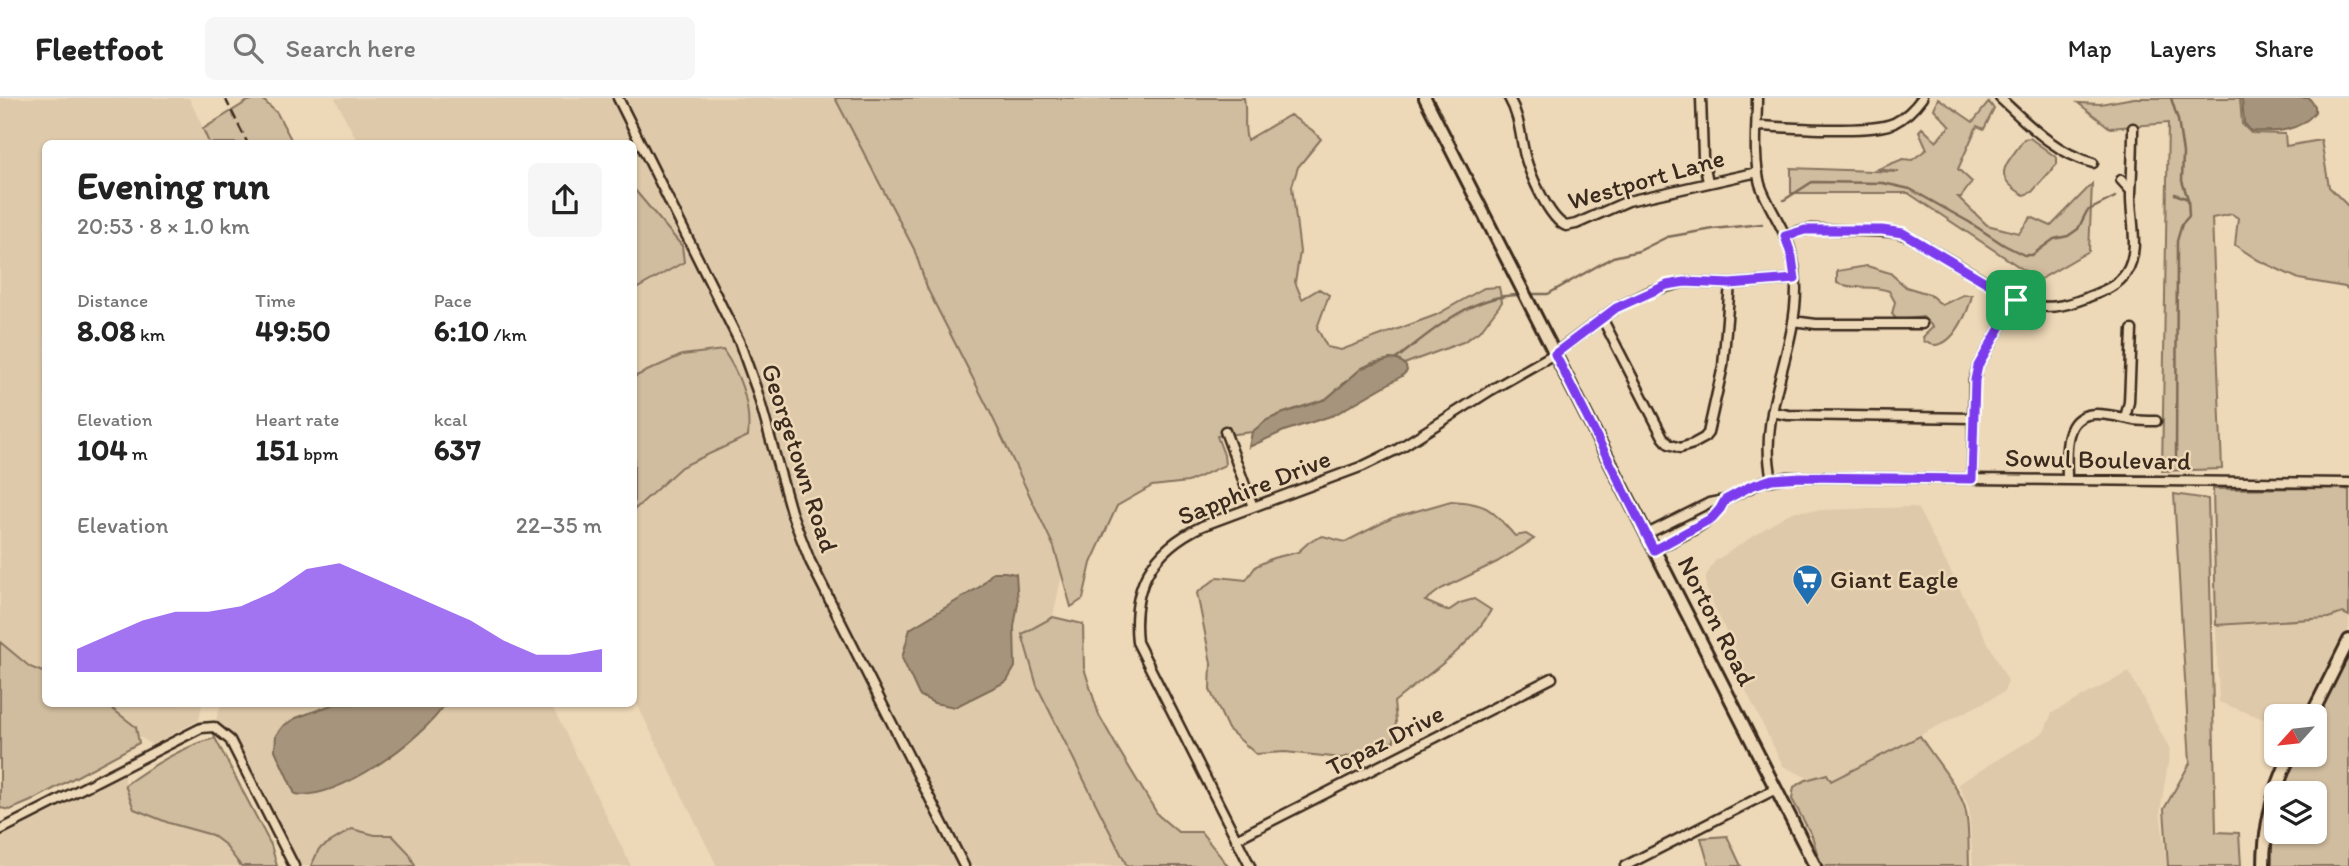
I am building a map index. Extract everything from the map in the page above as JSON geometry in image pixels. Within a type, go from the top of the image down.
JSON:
[{"type":"street","name":"Georgetown Road","points":[[618,98],[719,296],[739,341],[757,391],[791,512],[810,561],[964,866]]},
{"type":"street","name":"Norton Road","points":[[1425,98],[1815,866]]},
{"type":"street","name":"Westport Lane","points":[[1509,98],[1518,115],[1528,165],[1551,213],[1561,224],[1571,225],[1628,201],[1758,172]]},
{"type":"street","points":[[1701,98],[1703,157],[1708,182]]},
{"type":"street","points":[[1757,98],[1758,172],[1766,197],[1785,236],[1795,279],[1793,321],[1768,433],[1772,479]]},
{"type":"street","points":[[1757,126],[1863,129],[1891,125],[1909,114],[1922,98]]},
{"type":"street","points":[[2000,98],[2047,140],[2070,156],[2093,163]]},
{"type":"street","points":[[1785,236],[1812,229],[1896,232],[1908,236],[2016,300],[2036,307],[2065,306],[2111,287],[2121,281],[2129,270],[2132,258],[2133,128]]},
{"type":"street","points":[[2121,180],[2132,191]]},
{"type":"street","name":"Sapphire Drive","points":[[1250,866],[1137,642],[1135,619],[1139,593],[1149,570],[1160,555],[1190,532],[1363,466],[1398,449],[1491,390],[1555,354],[1616,308],[1667,285],[1685,282],[1730,284],[1795,279]]},
{"type":"street","points":[[1602,318],[1663,437],[1673,446],[1685,447],[1704,438],[1709,428],[1723,366],[1730,284]]},
{"type":"street","points":[[1972,479],[1973,388],[1978,366],[2016,300]]},
{"type":"street","points":[[1793,321],[1816,324],[1922,324]]},
{"type":"street","points":[[2125,418],[2129,402],[2132,330]]},
{"type":"street","points":[[1772,412],[1788,415],[1973,418]]},
{"type":"street","points":[[2067,479],[2068,439],[2078,420],[2088,414],[2099,413],[2156,421]]},
{"type":"street","points":[[1225,431],[1253,507]]},
{"type":"street","name":"Sowul Boulevard","points":[[1647,534],[1709,503],[1725,500],[1751,486],[1772,479],[1801,477],[2349,483]]},
{"type":"street","name":"Sowul Boulevard","points":[[1654,550],[1712,518],[1725,500]]},
{"type":"street","points":[[2317,704],[2349,640]]},
{"type":"street","name":"Topaz Drive","points":[[1236,839],[1552,678]]},
{"type":"street","points":[[0,830],[201,728],[214,727],[230,740],[294,866]]},
{"type":"street","points":[[2264,866],[2269,812],[2285,767]]},
{"type":"street","points":[[1625,866],[1776,789]]},
{"type":"shaded area","points":[[0,98],[189,98],[209,140],[42,140],[42,687],[0,652]]},
{"type":"shaded area","points":[[261,98],[277,113],[291,140],[208,140],[203,129],[248,101]]},
{"type":"shaded area","points":[[335,98],[844,98],[1067,551],[1038,686],[1127,866],[717,866],[637,704],[637,140],[356,140]]},
{"type":"shaded area","points":[[835,98],[1244,98],[1247,140],[1290,115],[1321,139],[1298,167],[1292,186],[1300,252],[1295,282],[1302,299],[1319,289],[1329,295],[1317,328],[1327,347],[1341,350],[1436,315],[1484,288],[1499,287],[1502,302],[1481,330],[1463,342],[1404,364],[1390,359],[1372,363],[1362,368],[1326,399],[1267,420],[1252,432],[1217,436],[1225,465],[1188,482],[1152,486],[1117,506],[1091,563],[1083,599],[1071,607],[1054,547],[928,290],[914,249]]},
{"type":"shaded area","points":[[1938,98],[1973,122],[1989,102],[1994,109],[1984,129],[1977,126],[1958,169],[1972,182],[1961,197],[1958,197],[1987,225],[2019,233],[2031,217],[2051,226],[2092,184],[2089,251],[2039,280],[1908,193],[1791,193],[1791,168],[1899,172],[1878,169],[1903,159],[1912,160],[1927,149],[1919,131],[1922,128],[1936,141],[1950,126],[1934,109]]},
{"type":"shaded area","points":[[2134,98],[2240,98],[2242,124],[2251,133],[2285,134],[2286,146],[2321,140],[2329,187],[2349,207],[2349,290],[2299,279],[2258,260],[2235,245],[2238,218],[2232,214],[2212,218],[2222,469],[2162,471],[2168,123],[2110,128],[2078,103],[2100,104]]},
{"type":"shaded area","points":[[2242,98],[2309,98],[2315,106],[2315,112],[2294,128],[2251,131],[2244,123]]},
{"type":"shaded area","points":[[2030,138],[2057,158],[2057,164],[2032,192],[2024,195],[2013,188],[2004,175],[2007,163],[2024,139]]},
{"type":"shaded area","points":[[637,193],[682,246],[684,262],[637,288]]},
{"type":"shaded area","points":[[1867,266],[1890,273],[1906,287],[1929,294],[1942,305],[1963,295],[1972,295],[1968,309],[1954,333],[1942,343],[1928,343],[1923,337],[1933,327],[1923,317],[1897,320],[1892,314],[1895,302],[1889,291],[1837,283],[1837,271]]},
{"type":"shaded area","points":[[723,350],[743,391],[748,413],[748,436],[681,467],[637,507],[637,376],[682,355]]},
{"type":"shaded area","points":[[1390,359],[1403,363],[1407,371],[1402,376],[1334,415],[1284,431],[1249,447],[1252,432],[1267,420],[1326,399],[1362,368]]},
{"type":"shaded area","points":[[2213,489],[2349,490],[2349,616],[2343,613],[2328,618],[2216,625]]},
{"type":"shaded area","points":[[2174,494],[2208,499],[2216,832],[2239,833],[2241,866],[2168,866],[2164,809],[2190,763]]},
{"type":"shaded area","points":[[1451,501],[1488,509],[1515,536],[1526,534],[1534,539],[1497,562],[1441,589],[1425,601],[1448,611],[1460,603],[1474,599],[1491,610],[1460,649],[1394,702],[1394,741],[1342,758],[1285,752],[1256,754],[1228,729],[1210,690],[1211,663],[1197,593],[1218,577],[1246,580],[1256,566],[1273,558],[1298,552],[1310,541],[1323,536],[1345,542],[1392,518]]},
{"type":"shaded area","points":[[1911,507],[1918,509],[2008,681],[2004,692],[1831,781],[1827,774],[1810,779],[1783,766],[1735,668],[1740,662],[1706,588],[1706,576],[1715,561],[1796,511]]},
{"type":"shaded area","points":[[993,572],[1016,574],[1018,603],[1014,627],[1015,667],[1007,681],[955,707],[934,703],[919,695],[902,658],[910,629],[981,586]]},
{"type":"shaded area","points":[[2343,613],[2349,616],[2349,628],[2310,704],[2264,704],[2264,719],[2219,702],[2216,625]]},
{"type":"shaded area","points":[[1053,617],[1083,624],[1084,668],[1099,715],[1158,815],[1178,832],[1201,832],[1228,866],[1127,866],[1037,686],[1022,634]]},
{"type":"shaded area","points":[[0,642],[30,667],[42,672],[42,707],[110,707],[136,727],[139,743],[31,801],[10,810],[0,808]]},
{"type":"shaded area","points":[[2349,652],[2349,866],[2272,866],[2272,844],[2327,844],[2327,781],[2285,781],[2291,767],[2328,766],[2328,704],[2323,704]]},
{"type":"shaded area","points":[[2129,672],[2170,750],[2160,812],[2167,866],[1973,866],[1969,808],[1958,784],[2044,732],[2052,713]]},
{"type":"shaded area","points":[[97,707],[201,707],[199,720],[152,745]]},
{"type":"shaded area","points":[[220,707],[552,707],[631,866],[294,866],[230,740],[214,727]]},
{"type":"shaded area","points":[[326,707],[443,707],[419,734],[378,765],[333,788],[313,794],[295,794],[275,750],[276,735],[283,726]]},
{"type":"shaded area","points":[[1920,736],[1950,779],[1964,805],[1968,827],[1969,866],[1821,866],[1812,836],[1792,799],[1794,787],[1806,780],[1827,774],[1831,781]]},
{"type":"shaded area","points":[[215,738],[271,845],[277,866],[241,866],[224,844],[212,835],[169,823],[134,809],[125,785],[168,757]]},
{"type":"shaded area","points":[[123,775],[134,809],[212,835],[224,844],[241,866],[0,866],[0,838]]},
{"type":"shaded area","points":[[352,829],[375,835],[392,835],[409,853],[415,866],[311,866],[319,849]]},
{"type":"shaded area","points":[[1727,836],[1741,866],[1709,866],[1701,838]]},
{"type":"waterway","points":[[2171,98],[2178,120],[2183,153],[2182,181],[2188,199],[2189,216],[2182,224],[2177,241],[2176,461]]},
{"type":"waterway","points":[[1784,200],[1812,182],[1883,183],[1910,189],[2004,245],[2024,255],[2032,255],[2054,239],[2068,236],[2078,229],[2087,211],[2115,197]]},
{"type":"waterway","points":[[2175,194],[2188,199]]},
{"type":"waterway","points":[[1533,294],[1548,294],[1613,257],[1639,251],[1667,237],[1762,224]]},
{"type":"waterway","points":[[1396,359],[1437,327],[1467,309],[1500,297],[1517,295]]},
{"type":"railway","points":[[225,98],[246,140]]},
{"type":"place","name":"Giant Eagle","points":[[1807,606]]},
{"type":"route","points":[[1812,229],[1903,233],[2016,300],[1978,366],[1973,388],[1972,479],[1772,479],[1751,486],[1725,500],[1712,518],[1654,550],[1555,354],[1616,308],[1667,285],[1685,282],[1730,284],[1795,279],[1785,236],[1812,229]]}]
